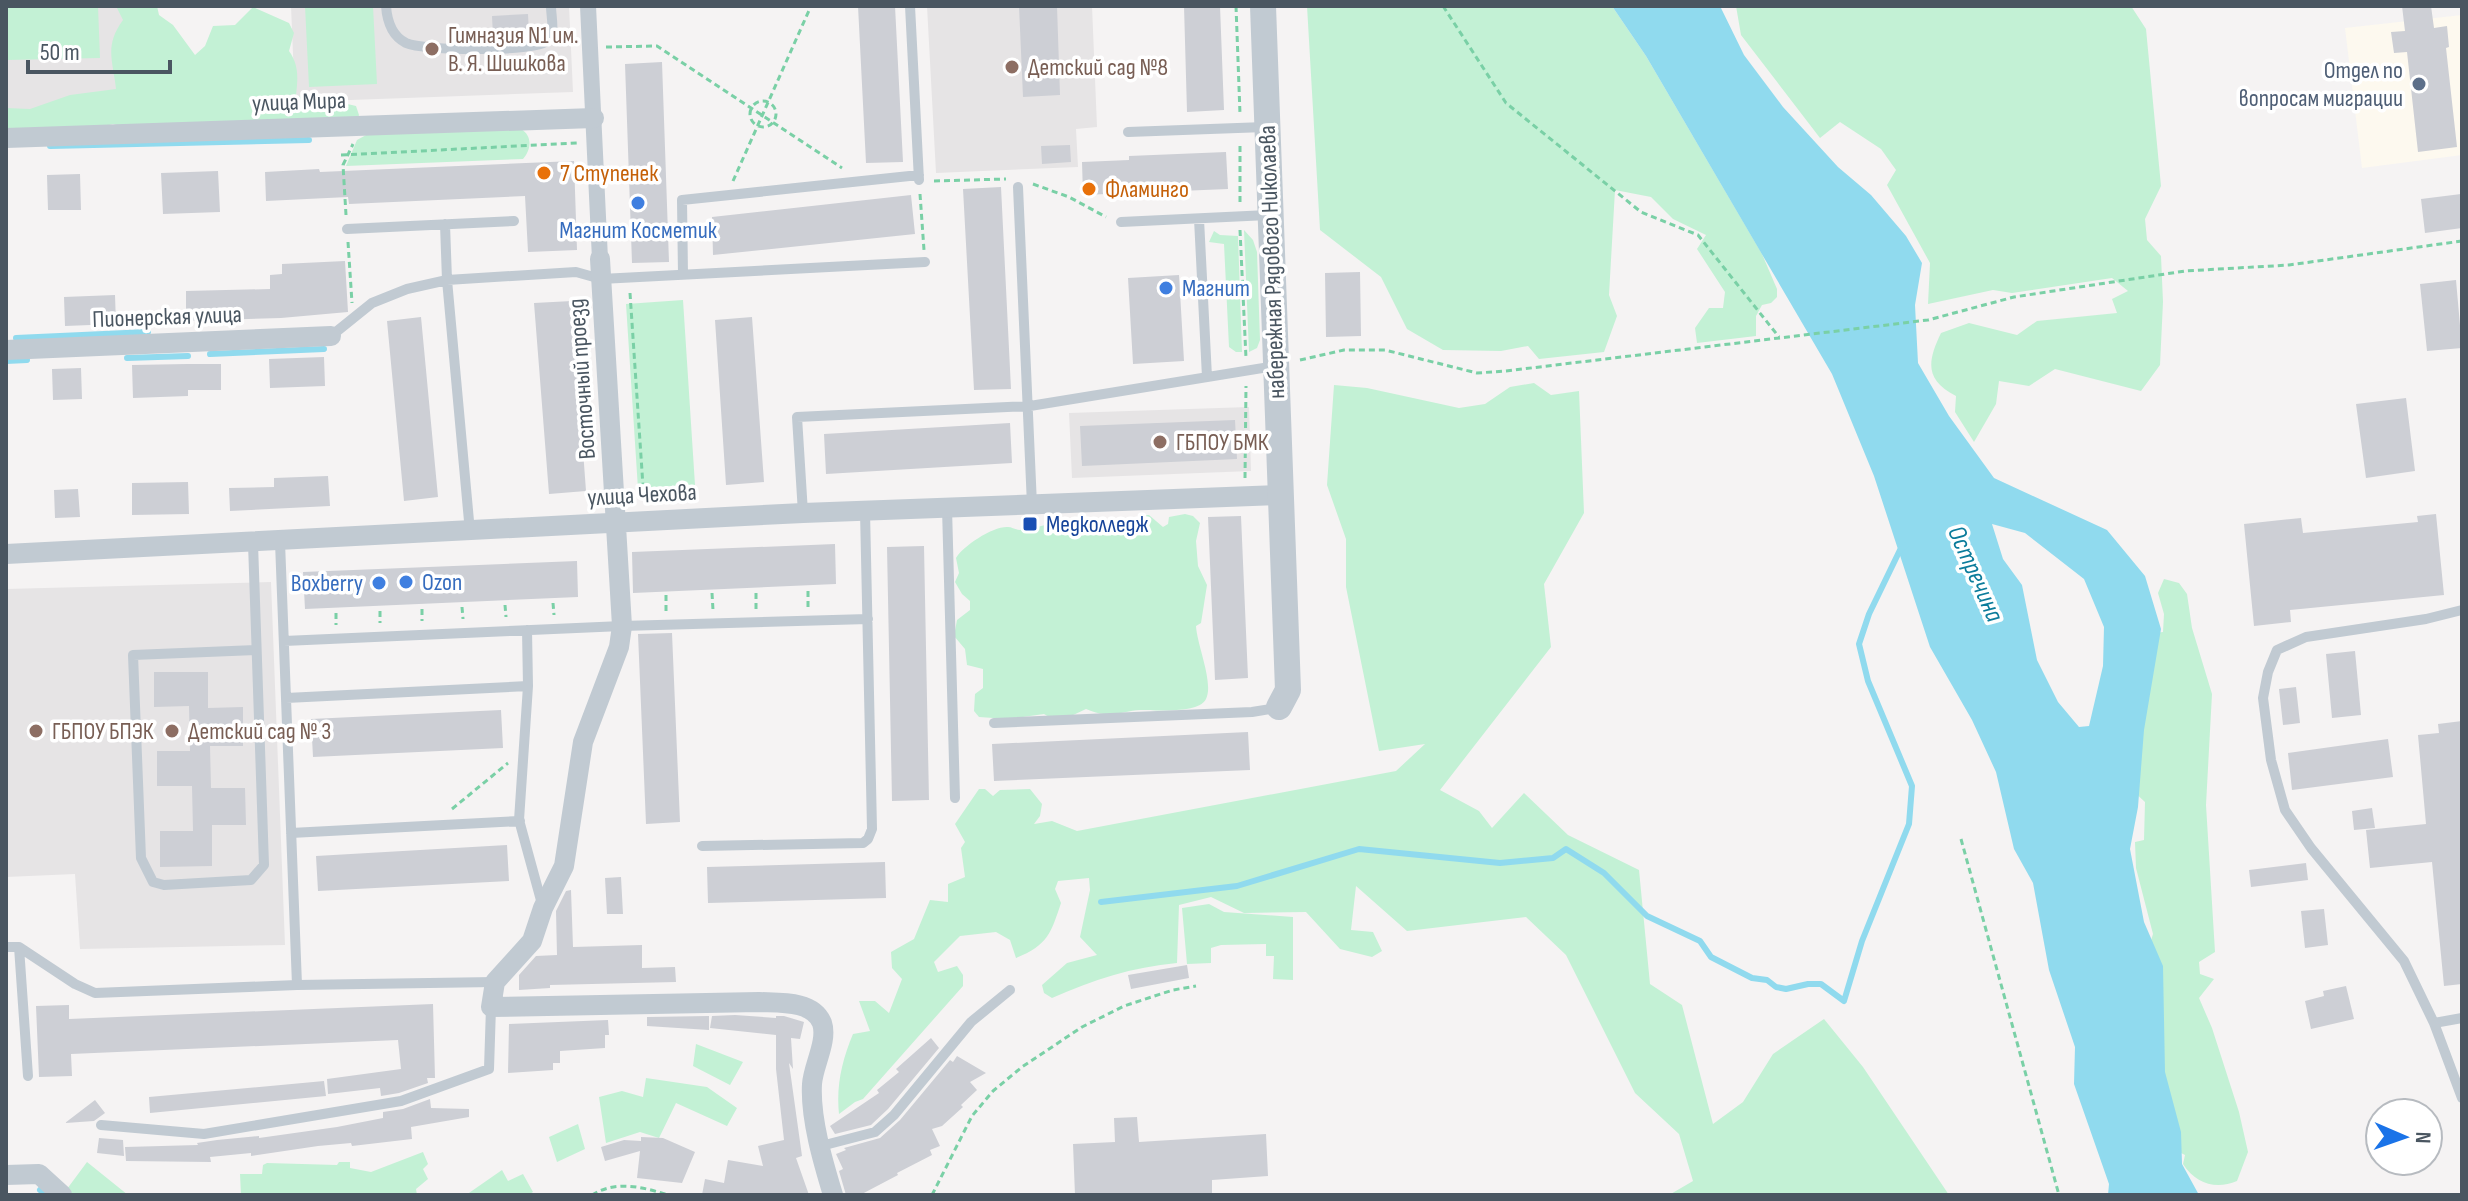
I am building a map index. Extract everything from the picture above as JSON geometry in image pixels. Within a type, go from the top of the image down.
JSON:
[{"type":"street","name":"Восточный проезд","points":[[495,982],[532,941],[543,908],[564,866],[583,742],[619,647],[622,626],[588,6]]},
{"type":"street","name":"набережная Рядового Николаева","points":[[1263,6],[1288,690],[1279,707]]},
{"type":"street","name":"улица Мира","points":[[6,138],[594,118]]},
{"type":"street","name":"Пионерская улица","points":[[6,350],[331,336]]},
{"type":"street","name":"улица Чехова","points":[[6,554],[803,513],[1281,495]]},
{"type":"street","points":[[495,982],[491,1007],[794,1003],[812,1011],[822,1022],[822,1039],[812,1084],[815,1128],[833,1195]]},
{"type":"street","points":[[6,1175],[39,1174],[62,1195]]},
{"type":"lane","points":[[386,6],[387,18],[396,35],[406,43],[466,49],[538,46],[552,34],[551,6]]},
{"type":"lane","points":[[683,275],[682,200],[919,178],[910,6]]},
{"type":"lane","points":[[1128,132],[1267,127]]},
{"type":"lane","points":[[1018,187],[1033,505]]},
{"type":"lane","points":[[1121,222],[1270,215]]},
{"type":"lane","points":[[1199,219],[1207,377]]},
{"type":"lane","points":[[347,229],[514,221]]},
{"type":"lane","points":[[445,224],[447,280],[470,532]]},
{"type":"lane","points":[[331,336],[372,303],[407,289],[447,280],[601,269],[629,278],[925,262]]},
{"type":"lane","points":[[803,513],[797,417],[1030,406],[1277,366]]},
{"type":"lane","points":[[947,508],[955,798]]},
{"type":"lane","points":[[702,846],[863,843],[868,839],[872,829],[865,511]]},
{"type":"lane","points":[[280,542],[297,985]]},
{"type":"lane","points":[[253,543],[264,865],[251,880],[164,885],[153,882],[141,858],[133,655],[256,650]]},
{"type":"lane","points":[[2462,610],[2426,619],[2306,637],[2277,650],[2268,672],[2263,698],[2271,760],[2285,810],[2311,848],[2404,961],[2434,1023],[2462,1098]]},
{"type":"lane","points":[[284,641],[868,619]]},
{"type":"lane","points":[[527,630],[528,686],[520,821],[543,908]]},
{"type":"lane","points":[[286,698],[528,686]]},
{"type":"lane","points":[[994,723],[1252,712],[1279,707]]},
{"type":"lane","points":[[291,833],[520,821]]},
{"type":"lane","points":[[6,947],[19,947],[75,984],[95,993],[297,985],[495,982]]},
{"type":"lane","points":[[19,947],[28,1076]]},
{"type":"lane","points":[[821,1146],[875,1132],[894,1115],[971,1022],[1010,990]]},
{"type":"lane","points":[[101,1125],[204,1134],[401,1101],[489,1069],[491,1007]]},
{"type":"lane","points":[[2434,1023],[2462,1018]]},
{"type":"path","points":[[726,195],[811,6]]},
{"type":"path","points":[[1236,6],[1239,217],[1246,370],[1245,496]]},
{"type":"path","points":[[1443,6],[1506,103],[1641,212],[1698,235],[1779,338]]},
{"type":"path","points":[[590,48],[657,46],[862,181]]},
{"type":"path","points":[[758,102],[768,102],[776,110],[773,122],[767,126],[758,125],[751,117],[752,108],[758,102]]},
{"type":"path","points":[[341,155],[595,142]]},
{"type":"path","points":[[919,178],[925,262]]},
{"type":"path","points":[[1277,366],[1344,350],[1364,349],[1410,355],[1477,373],[1928,320],[2014,297],[2185,271],[2289,265],[2462,241]]},
{"type":"path","points":[[629,278],[645,521]]},
{"type":"path","points":[[432,826],[507,764],[525,735]]},
{"type":"path","points":[[1961,839],[2059,1195]]},
{"type":"path","points":[[932,1195],[972,1116],[993,1091],[1022,1067],[1082,1027],[1124,1006],[1196,986]]},
{"type":"path","points":[[592,1195],[606,1188],[625,1186],[643,1187],[668,1195]]},
{"type":"shaded area","points":[[6,6],[135,6],[138,109],[6,114]]},
{"type":"shaded area","name":"Гимназия N1 им. В. Я. Шишкова","points":[[291,6],[569,6],[573,92],[295,102]]},
{"type":"shaded area","name":"Детский сад №8","points":[[927,6],[1092,6],[1097,127],[1076,129],[1078,167],[936,173]]},
{"type":"shaded area","points":[[2462,15],[2462,155],[2362,168],[2345,28]]},
{"type":"shaded area","name":"ГБПОУ БМК","points":[[1249,407],[1251,471],[1072,478],[1069,413]]},
{"type":"shaded area","name":"Детский сад № 3","points":[[271,582],[285,945],[80,949],[75,874],[6,877],[6,589]]},
{"type":"green space","points":[[6,6],[98,6],[100,58],[6,60]]},
{"type":"green space","points":[[116,6],[157,6],[159,15],[173,25],[195,55],[205,46],[213,26],[235,25],[253,7],[289,23],[294,33],[289,51],[297,72],[296,95],[356,106],[359,115],[356,123],[135,130],[113,124],[68,136],[6,139],[6,108],[30,109],[70,95],[116,89],[112,46],[123,20]]},
{"type":"green space","points":[[305,6],[373,6],[377,84],[309,87]]},
{"type":"green space","points":[[1307,6],[1612,6],[1646,56],[1762,254],[1777,289],[1777,297],[1771,303],[1762,305],[1756,316],[1756,336],[1697,343],[1695,328],[1709,308],[1723,308],[1725,292],[1697,249],[1706,235],[1673,219],[1651,197],[1615,190],[1609,295],[1617,316],[1604,352],[1539,359],[1528,346],[1501,351],[1443,350],[1407,329],[1381,277],[1320,230]]},
{"type":"green space","points":[[1736,6],[2131,6],[2146,29],[2161,186],[2145,219],[2147,240],[2161,256],[2163,302],[2160,365],[2141,391],[2055,369],[2029,386],[1999,381],[1996,404],[1974,442],[1955,412],[1956,396],[1934,377],[1931,361],[1941,333],[1969,323],[2017,335],[2037,321],[2117,313],[2112,299],[2128,291],[2112,278],[2012,293],[1993,290],[1928,304],[1930,263],[1887,185],[1896,170],[1881,149],[1840,122],[1820,138],[1741,35]]},
{"type":"green space","points":[[521,129],[528,135],[530,143],[523,159],[346,166],[357,140],[368,134]]},
{"type":"green space","points":[[1244,230],[1253,240],[1257,252],[1260,340],[1257,348],[1249,352]]},
{"type":"green space","points":[[1214,231],[1220,235],[1238,236],[1242,352],[1229,347],[1224,244],[1209,242]]},
{"type":"green space","points":[[683,300],[695,485],[638,489],[626,304]]},
{"type":"green space","points":[[1534,383],[1551,395],[1579,391],[1584,513],[1544,584],[1551,647],[1440,790],[1479,811],[1492,828],[1524,793],[1568,835],[1639,870],[1650,984],[1682,1005],[1713,1124],[1743,1102],[1773,1054],[1824,1019],[1863,1067],[1949,1195],[1669,1195],[1693,1181],[1679,1134],[1635,1093],[1566,955],[1526,917],[1407,931],[1356,886],[1351,930],[1373,932],[1382,951],[1372,957],[1340,949],[1306,912],[1244,913],[1211,897],[1179,905],[1177,963],[1113,975],[1052,998],[1044,993],[1042,985],[1067,963],[1097,955],[1080,937],[1090,890],[1089,878],[1058,881],[1055,889],[1061,903],[1058,913],[1047,937],[1035,948],[1016,958],[1010,940],[996,932],[960,936],[934,962],[938,972],[957,966],[963,975],[963,986],[863,1099],[839,1114],[839,1083],[849,1044],[853,1034],[870,1031],[859,1001],[875,1001],[889,1013],[902,979],[892,968],[891,952],[914,939],[930,900],[948,902],[948,884],[965,877],[961,848],[965,842],[955,824],[979,789],[985,789],[993,796],[1000,790],[1030,789],[1042,804],[1040,816],[1034,824],[1052,821],[1077,831],[1396,771],[1425,744],[1379,751],[1346,587],[1346,539],[1327,485],[1334,385],[1367,388],[1459,408],[1485,404],[1510,387]]},
{"type":"green space","points":[[1143,515],[1149,515],[1163,527],[1168,524],[1169,517],[1193,516],[1200,523],[1196,541],[1198,566],[1207,585],[1201,623],[1196,626],[1208,684],[1202,704],[1186,709],[1136,710],[1113,714],[1086,709],[1069,717],[1051,718],[1044,714],[1008,719],[979,717],[974,711],[975,694],[983,688],[983,669],[967,665],[965,649],[954,636],[957,620],[970,610],[970,601],[955,582],[959,573],[956,558],[965,548],[1002,528],[1024,530],[1052,524],[1059,528],[1066,521],[1079,526],[1097,522],[1106,525],[1117,518],[1139,523]]},
{"type":"green space","points":[[2164,579],[2179,583],[2187,594],[2192,628],[2212,694],[2206,805],[2215,952],[2199,962],[2200,974],[2214,979],[2199,998],[2239,1112],[2248,1152],[2237,1181],[2222,1185],[2200,1181],[2188,1171],[2183,1164],[2185,1155],[2177,1151],[2166,1118],[2149,947],[2153,934],[2136,868],[2135,842],[2144,840],[2145,802],[2132,790],[2155,633],[2163,632],[2164,614],[2158,593]]},
{"type":"green space","points":[[1209,904],[1224,912],[1293,917],[1293,980],[1273,979],[1274,956],[1266,956],[1266,944],[1221,945],[1211,948],[1211,963],[1187,964],[1182,908]]},
{"type":"green space","points":[[696,1044],[743,1062],[730,1085],[693,1066]]},
{"type":"green space","points":[[646,1078],[707,1087],[737,1108],[727,1126],[676,1103],[659,1138],[640,1132],[606,1143],[599,1097],[622,1091],[643,1097]]},
{"type":"green space","points":[[578,1124],[585,1149],[557,1162],[549,1137]]},
{"type":"green space","points":[[423,1152],[428,1164],[423,1169],[428,1179],[416,1189],[417,1195],[241,1195],[240,1174],[262,1174],[263,1165],[267,1163],[337,1165],[339,1162],[350,1162],[350,1168],[371,1172]]},
{"type":"green space","points":[[87,1162],[128,1195],[70,1195],[67,1189]]},
{"type":"green space","points":[[502,1170],[508,1181],[523,1174],[533,1192],[528,1195],[466,1195]]},
{"type":"water","name":"Остречина","points":[[1612,6],[1720,6],[1744,55],[1783,107],[1838,167],[1871,195],[1906,236],[1922,263],[1915,305],[1918,363],[1949,416],[1994,478],[2107,530],[2145,576],[2161,629],[2144,730],[2138,807],[2130,849],[2144,922],[2163,966],[2165,1072],[2181,1132],[2182,1164],[2199,1195],[2108,1195],[2109,1184],[2074,1084],[2075,1047],[2049,970],[2033,883],[2014,849],[1996,772],[1972,720],[1930,647],[1874,476],[1832,374],[1646,56]],"holes":[[[1992,524],[2025,533],[2084,579],[2104,627],[2103,666],[2089,726],[2079,727],[2058,702],[2037,660],[2022,585],[2003,559]]]},
{"type":"building","points":[[858,6],[895,6],[903,162],[866,163]]},
{"type":"building","points":[[1019,6],[1057,6],[1060,95],[1023,97]]},
{"type":"building","points":[[1184,6],[1220,6],[1224,110],[1187,112]]},
{"type":"building","points":[[2402,6],[2431,6],[2434,28],[2447,26],[2449,47],[2446,48],[2457,147],[2418,152],[2407,52],[2394,53],[2391,32],[2405,31]]},
{"type":"building","points":[[528,14],[529,34],[493,36],[492,16]]},
{"type":"building","points":[[662,62],[669,262],[632,263],[625,64]]},
{"type":"building","points":[[1070,145],[1071,162],[1042,164],[1041,146]]},
{"type":"building","points":[[1226,152],[1228,189],[1083,195],[1082,162],[1129,160],[1129,156]]},
{"type":"building","points":[[574,161],[577,250],[528,252],[525,196],[349,204],[348,197],[266,201],[265,172]]},
{"type":"building","points":[[218,171],[220,212],[163,214],[161,173]]},
{"type":"building","points":[[80,174],[81,210],[48,210],[47,175]]},
{"type":"building","points":[[1001,187],[1011,389],[974,390],[963,189]]},
{"type":"building","points":[[2461,194],[2462,228],[2425,233],[2421,199]]},
{"type":"building","points":[[911,195],[915,234],[713,255],[712,217]]},
{"type":"building","points":[[345,261],[348,312],[186,321],[186,291],[270,289],[270,275],[282,274],[282,264]]},
{"type":"building","points":[[1360,272],[1361,336],[1326,337],[1325,273]]},
{"type":"building","points":[[1179,275],[1184,361],[1133,364],[1128,278]]},
{"type":"building","points":[[2456,280],[2462,348],[2427,351],[2420,284]]},
{"type":"building","points":[[115,295],[116,324],[65,326],[64,297]]},
{"type":"building","points":[[572,301],[586,491],[549,494],[534,303]]},
{"type":"building","points":[[421,317],[438,497],[404,501],[387,321]]},
{"type":"building","points":[[752,317],[764,482],[726,485],[715,320]]},
{"type":"building","points":[[324,357],[325,386],[270,388],[269,359]]},
{"type":"building","points":[[221,364],[221,390],[188,390],[188,396],[133,398],[132,365]]},
{"type":"building","points":[[81,368],[82,399],[53,400],[52,369]]},
{"type":"building","points":[[2406,398],[2415,471],[2366,478],[2356,404]]},
{"type":"building","points":[[1235,420],[1237,459],[1082,466],[1080,426]]},
{"type":"building","points":[[1010,423],[1012,463],[826,474],[824,434]]},
{"type":"building","points":[[328,476],[330,506],[230,511],[229,488],[274,487],[274,478]]},
{"type":"building","points":[[188,482],[189,514],[132,515],[132,483]]},
{"type":"building","points":[[78,489],[80,517],[55,518],[54,490]]},
{"type":"building","points":[[2436,514],[2444,595],[2290,610],[2291,622],[2254,626],[2244,524],[2301,518],[2303,533],[2418,522],[2417,516]]},
{"type":"building","points":[[1241,516],[1248,678],[1215,680],[1208,517]]},
{"type":"building","points":[[835,544],[836,584],[633,593],[632,552]]},
{"type":"building","points":[[924,546],[929,800],[892,801],[887,547]]},
{"type":"building","points":[[577,561],[578,597],[305,609],[303,572]]},
{"type":"building","points":[[672,633],[680,822],[646,824],[638,634]]},
{"type":"building","points":[[2355,651],[2361,715],[2332,718],[2326,654]]},
{"type":"building","points":[[154,672],[208,672],[208,708],[243,707],[243,746],[210,746],[211,788],[245,788],[246,825],[212,825],[212,866],[160,867],[160,831],[193,831],[192,786],[157,786],[157,751],[190,751],[189,706],[154,707]]},
{"type":"building","points":[[2296,687],[2300,723],[2283,725],[2279,689]]},
{"type":"building","points":[[501,710],[503,748],[313,757],[311,719]]},
{"type":"building","points":[[2462,721],[2462,984],[2444,986],[2432,862],[2370,868],[2366,830],[2426,824],[2418,735],[2439,733],[2438,724]]},
{"type":"building","points":[[1248,732],[1250,770],[994,781],[992,744]]},
{"type":"building","points":[[2388,739],[2393,777],[2292,790],[2288,753]]},
{"type":"building","points":[[2372,808],[2375,828],[2354,830],[2352,811]]},
{"type":"building","points":[[507,845],[509,881],[318,891],[316,856]]},
{"type":"building","points":[[885,862],[886,898],[708,903],[707,867]]},
{"type":"building","points":[[2306,863],[2308,880],[2251,887],[2249,870]]},
{"type":"building","points":[[621,877],[623,914],[607,914],[605,878]]},
{"type":"building","points":[[571,890],[573,947],[642,945],[642,968],[675,967],[676,982],[550,985],[550,988],[519,990],[519,975],[536,956],[557,955],[556,911],[566,891]]},
{"type":"building","points":[[2324,909],[2328,945],[2305,948],[2301,911]]},
{"type":"building","points":[[1187,965],[1189,978],[1131,989],[1128,975]]},
{"type":"building","points":[[2346,986],[2354,1019],[2311,1029],[2305,1001],[2324,996],[2323,991]]},
{"type":"building","points":[[433,1004],[435,1078],[427,1078],[428,1083],[399,1093],[381,1096],[380,1088],[328,1094],[327,1079],[401,1069],[398,1040],[71,1054],[72,1076],[39,1077],[36,1006],[69,1005],[69,1019]]},
{"type":"building","points":[[709,1016],[709,1030],[647,1026],[647,1017]]},
{"type":"building","points":[[712,1016],[784,1016],[804,1022],[800,1039],[791,1038],[793,1069],[789,1063],[802,1156],[796,1158],[809,1195],[702,1195],[705,1179],[724,1183],[728,1160],[763,1166],[758,1146],[784,1140],[776,1069],[776,1035],[710,1028]]},
{"type":"building","points":[[608,1020],[609,1035],[605,1035],[605,1048],[560,1051],[560,1063],[553,1063],[553,1070],[508,1073],[509,1024]]},
{"type":"building","points":[[931,1038],[939,1048],[888,1109],[871,1125],[835,1134],[830,1126],[879,1093],[877,1090],[899,1072],[896,1069]]},
{"type":"building","points":[[957,1056],[986,1073],[970,1082],[977,1090],[961,1105],[963,1107],[942,1126],[932,1129],[940,1146],[930,1150],[932,1155],[860,1195],[846,1195],[839,1171],[843,1169],[836,1154],[846,1150],[844,1148],[880,1138]]},
{"type":"building","points":[[324,1081],[326,1096],[150,1113],[149,1097]]},
{"type":"building","points":[[430,1099],[431,1108],[469,1109],[469,1117],[411,1127],[412,1139],[352,1146],[351,1143],[318,1146],[251,1156],[251,1153],[210,1157],[211,1162],[126,1161],[125,1147],[198,1145],[217,1140],[259,1138],[337,1127],[383,1118],[383,1112],[403,1109]]},
{"type":"building","points":[[95,1100],[105,1113],[94,1121],[65,1123]]},
{"type":"building","points":[[1137,1117],[1139,1142],[1266,1134],[1268,1176],[1212,1180],[1212,1195],[1075,1195],[1073,1144],[1115,1142],[1114,1118]]},
{"type":"building","points":[[641,1137],[663,1138],[695,1152],[682,1183],[637,1178],[640,1151],[605,1161],[601,1147],[624,1140],[641,1141]]},
{"type":"building","points":[[99,1138],[123,1140],[124,1156],[97,1153]]},
{"type":"waterway","points":[[50,146],[309,140]]},
{"type":"waterway","points":[[16,338],[148,332]]},
{"type":"waterway","points":[[210,354],[324,349]]},
{"type":"waterway","points":[[127,358],[188,356]]},
{"type":"waterway","points":[[6,361],[27,360]]},
{"type":"waterway","points":[[1101,902],[1237,886],[1359,849],[1500,863],[1553,858],[1566,849],[1604,873],[1647,916],[1700,941],[1711,957],[1752,978],[1767,980],[1776,987],[1786,989],[1821,984],[1844,1001],[1862,941],[1909,824],[1912,786],[1868,681],[1859,644],[1869,614],[1900,550],[1905,546]]},
{"type":"waterway","points":[[40,1190],[46,1195]]},
{"type":"place","name":"Гимназия N1 им. В. Я. Шишкова","points":[[432,49]]},
{"type":"place","name":"Детский сад №8","points":[[1012,67]]},
{"type":"place","name":"Отдел по вопросам миграции","points":[[2419,84]]},
{"type":"place","name":"7 Ступенек","points":[[544,173]]},
{"type":"place","name":"Фламинго","points":[[1089,189]]},
{"type":"place","name":"Магнит Косметик","points":[[638,203]]},
{"type":"place","name":"Магнит","points":[[1166,288]]},
{"type":"place","name":"ГБПОУ БМК","points":[[1160,442]]},
{"type":"place","name":"Медколледж","points":[[1030,524]]},
{"type":"place","name":"Ozon","points":[[406,582]]},
{"type":"place","name":"Boxberry","points":[[379,583]]},
{"type":"place","name":"ГБПОУ БПЭК","points":[[36,731]]},
{"type":"place","name":"Детский сад № 3","points":[[172,731]]}]
